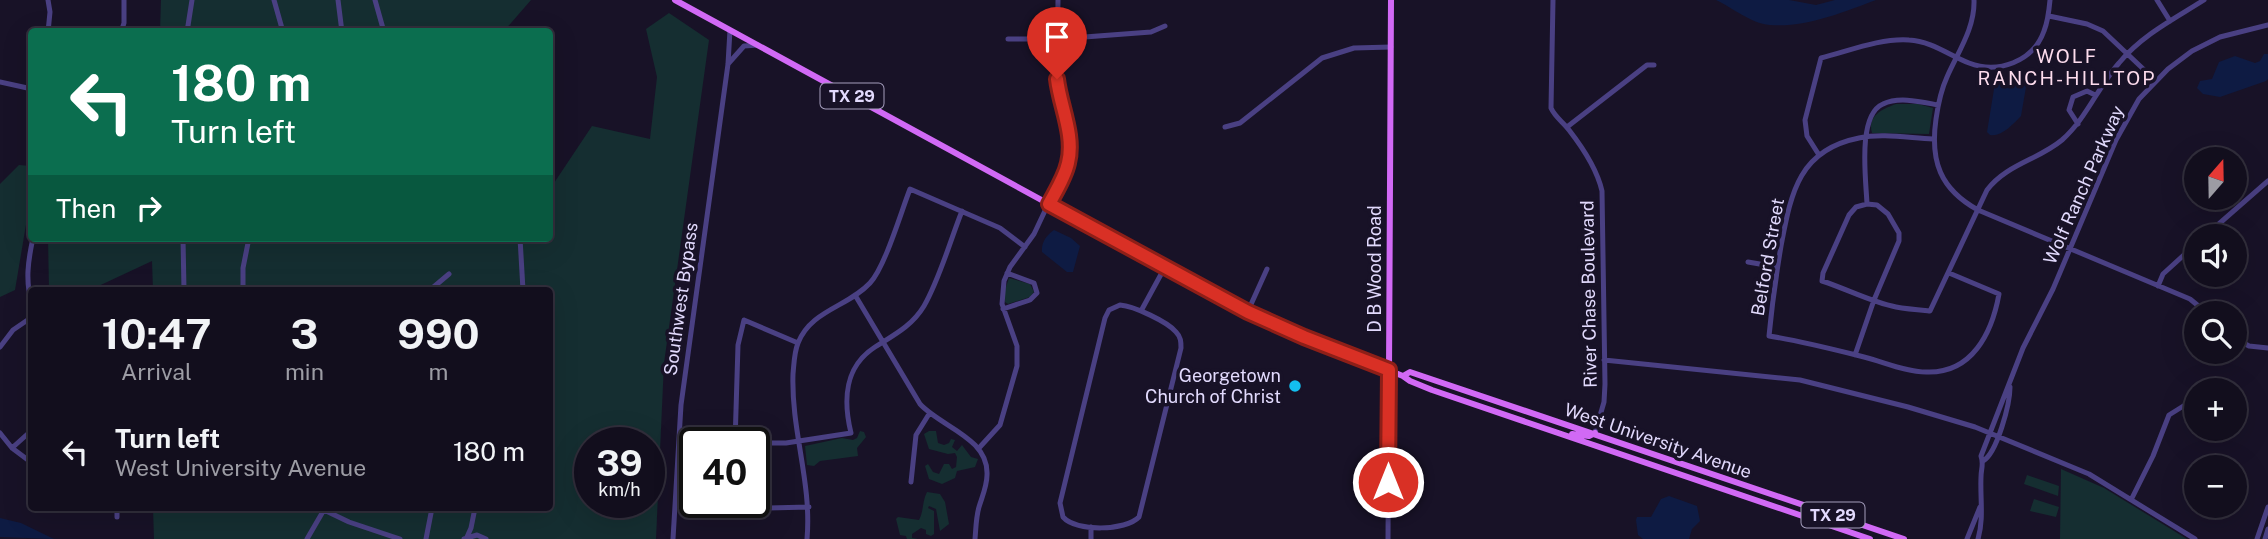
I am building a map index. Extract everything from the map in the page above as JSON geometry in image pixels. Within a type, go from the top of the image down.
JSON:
[{"type":"main road","name":"West University Avenue","points":[[676,0],[1248,312],[1432,390],[1870,539]]},
{"type":"main road","name":"D B Wood Road","points":[[1389,370],[1391,0]]},
{"type":"main road","name":"West University Avenue","points":[[1403,376],[1410,372],[1904,539]]},
{"type":"main road","points":[[1559,433],[1589,436],[1595,433]]},
{"type":"main road","points":[[1619,454],[1630,451],[1652,455]]},
{"type":"street","points":[[48,0],[48,28]]},
{"type":"street","points":[[122,28],[124,0]]},
{"type":"street","points":[[188,28],[192,0]]},
{"type":"street","points":[[274,0],[282,28]]},
{"type":"street","points":[[338,0],[342,28]]},
{"type":"street","points":[[375,0],[382,28]]},
{"type":"street","points":[[979,447],[1000,425],[1017,366],[1017,346],[1003,309],[1002,289],[1007,273],[1026,247],[1063,177],[1070,152],[1058,81],[1058,0]]},
{"type":"street","name":"River Chase Boulevard","points":[[1553,0],[1553,112],[1567,127],[1595,170],[1602,191],[1604,402],[1595,433]]},
{"type":"street","points":[[1974,0],[1972,20],[1945,80],[1938,105],[1933,139],[1934,153],[1944,179],[1962,200],[1978,211],[2192,301]]},
{"type":"street","points":[[1819,155],[1807,136],[1805,120],[1821,58],[1880,42],[1909,40],[1932,45],[1980,66],[1993,67],[2014,63],[2038,43],[2045,31],[2050,0]]},
{"type":"street","points":[[2157,0],[2170,21]]},
{"type":"street","points":[[1856,355],[1874,300],[1898,244],[1899,233],[1882,208],[1867,204],[1856,207],[1849,215],[1823,273],[1822,281],[1874,300],[1897,307],[1930,312],[1987,190],[2006,171],[2052,147],[2078,124],[2095,95],[2141,40],[2204,0]]},
{"type":"street","points":[[2049,16],[2096,27],[2110,36],[2155,80]]},
{"type":"street","name":"Wolf Ranch Parkway","points":[[1978,539],[1982,528],[1981,456],[2023,348],[2071,249],[2128,116],[2155,80],[2192,51],[2220,37],[2268,25]]},
{"type":"street","points":[[1008,39],[1058,39],[1150,32],[1165,26]]},
{"type":"street","name":"Southwest Bypass","points":[[673,539],[681,405],[728,64],[730,30]]},
{"type":"street","points":[[728,64],[744,46],[760,45]]},
{"type":"street","points":[[1225,127],[1240,123],[1322,58],[1340,50],[1391,47]]},
{"type":"street","points":[[1567,127],[1647,65],[1654,65]]},
{"type":"street","points":[[0,82],[28,88]]},
{"type":"street","points":[[2078,124],[2070,110],[2073,97],[2087,91],[2095,95]]},
{"type":"street","points":[[1867,204],[1869,118],[1880,105],[1894,101],[1938,105]]},
{"type":"street","name":"Belford Street","points":[[1933,139],[1867,137],[1843,143],[1819,155],[1794,189],[1777,267],[1769,336],[1915,371],[1940,372],[1952,368],[1965,362],[1982,345],[1996,310],[1999,294],[1949,273]]},
{"type":"street","points":[[2219,224],[2268,181]]},
{"type":"street","points":[[807,539],[809,506],[792,401],[797,343],[813,320],[855,295],[871,282],[878,272],[910,189],[1000,228],[1026,247]]},
{"type":"street","points":[[770,443],[851,433],[846,403],[850,376],[865,355],[904,330],[923,307],[962,211]]},
{"type":"street","points":[[28,288],[27,265],[32,242]]},
{"type":"street","points":[[183,242],[184,287]]},
{"type":"street","points":[[243,287],[243,268],[248,242]]},
{"type":"street","points":[[520,242],[523,287]]},
{"type":"street","points":[[2158,286],[2162,274],[2184,255]]},
{"type":"street","points":[[1748,262],[1777,267]]},
{"type":"street","points":[[1141,311],[1165,267]]},
{"type":"street","points":[[1248,312],[1267,269]]},
{"type":"street","points":[[1003,309],[1030,300],[1037,293],[1034,284],[1007,273]]},
{"type":"street","points":[[434,287],[449,274]]},
{"type":"street","points":[[855,295],[913,395],[929,414],[979,447],[985,460],[987,477],[975,539]]},
{"type":"street","points":[[1120,305],[1141,311],[1177,332],[1181,348],[1141,512],[1136,520],[1127,525],[1074,526],[1066,521],[1061,513],[1060,503],[1105,318],[1112,308],[1120,305]]},
{"type":"street","points":[[0,347],[13,330],[28,320]]},
{"type":"street","points":[[735,427],[738,345],[744,320],[797,343]]},
{"type":"street","points":[[2247,345],[2268,348]]},
{"type":"street","points":[[1604,360],[1800,380],[1908,407],[1990,433],[2089,474],[2195,539]]},
{"type":"street","name":"D B Wood Road","points":[[1388,539],[1389,370]]},
{"type":"street","name":"Wolf Ranch Parkway","points":[[1983,461],[1989,458],[1998,436],[2008,407],[2010,384]]},
{"type":"street","points":[[2132,498],[2169,415],[2184,406]]},
{"type":"street","points":[[911,482],[916,435],[929,414]]},
{"type":"street","points":[[0,433],[12,448],[28,460]]},
{"type":"street","points":[[12,448],[28,434]]},
{"type":"street","name":"Wolf Ranch Parkway","points":[[1966,539],[1981,504]]},
{"type":"street","points":[[770,508],[809,506]]},
{"type":"street","points":[[2257,539],[2268,507]]},
{"type":"street","points":[[117,511],[117,517]]},
{"type":"street","points":[[307,539],[324,511]]},
{"type":"street","points":[[328,511],[349,523],[400,539]]},
{"type":"street","points":[[426,539],[431,511]]},
{"type":"street","points":[[474,517],[484,537],[466,538],[475,511]]},
{"type":"street","points":[[1091,527],[1091,539]]},
{"type":"street","points":[[2265,539],[2268,529]]},
{"type":"green space","points":[[161,0],[531,0],[507,28],[160,28]]},
{"type":"green space","points":[[669,13],[709,40],[664,363],[661,427],[574,427],[574,518],[657,518],[656,539],[154,539],[153,511],[553,511],[553,287],[153,287],[152,261],[96,287],[49,287],[48,242],[553,242],[553,184],[592,126],[650,139],[657,77],[646,29]]},
{"type":"green space","points":[[1896,104],[1918,104],[1933,108],[1929,134],[1872,133],[1874,118],[1881,111]]},
{"type":"green space","points":[[19,165],[28,166],[28,213],[15,290],[0,297],[0,184]]},
{"type":"green space","points":[[1009,278],[1030,284],[1034,292],[1030,297],[1008,304],[1005,302],[1005,290]]},
{"type":"green space","points":[[860,431],[864,432],[866,437],[857,448],[858,456],[820,461],[814,466],[807,465],[805,446],[842,438],[853,440]]},
{"type":"green space","points":[[936,431],[938,443],[944,445],[951,439],[955,440],[952,447],[957,451],[962,445],[971,457],[978,459],[975,467],[957,471],[955,478],[942,484],[929,479],[925,466],[928,464],[933,472],[939,474],[944,464],[949,464],[952,469],[956,467],[957,457],[955,453],[929,449],[924,434]]},
{"type":"green space","points":[[2061,469],[2104,488],[2187,539],[2060,539]]},
{"type":"green space","points":[[2027,475],[2059,486],[2058,496],[2024,484]]},
{"type":"green space","points":[[927,492],[940,494],[945,502],[949,524],[940,531],[936,509],[929,506],[928,508],[934,511],[934,534],[926,534],[926,530],[921,528],[912,534],[912,538],[918,539],[907,539],[906,536],[900,535],[896,519],[919,520]]},
{"type":"green space","points":[[2034,499],[2059,507],[2056,517],[2030,511]]},
{"type":"water","points":[[1716,0],[1789,0],[1816,5],[1835,0],[1876,0],[1824,18],[1797,24],[1770,25],[1742,15]]},
{"type":"water","points":[[2264,54],[2268,54],[2266,81],[2220,97],[2203,94],[2197,88],[2200,81],[2212,79],[2219,62],[2235,56],[2255,63],[2260,61]]},
{"type":"water","points":[[2017,73],[2022,74],[2026,87],[2021,116],[2003,132],[1990,135],[1987,132],[1995,83]]},
{"type":"water","points":[[1054,230],[1080,246],[1073,272],[1067,272],[1042,252],[1045,239]]},
{"type":"water","points":[[1669,496],[1697,506],[1700,521],[1692,529],[1689,539],[1643,539],[1638,535],[1637,517],[1651,517],[1661,499]]},
{"type":"water","points":[[0,518],[21,523],[54,539],[0,537]]},
{"type":"place","name":"Georgetown Church of Christ","points":[[1295,386]]},
{"type":"district","name":"WOLF RANCH-HILLTOP","points":[[2067,67]]},
{"type":"route","points":[[1057,79],[1070,152],[1063,177],[1049,204],[1248,312],[1389,370],[1388,482]]}]
